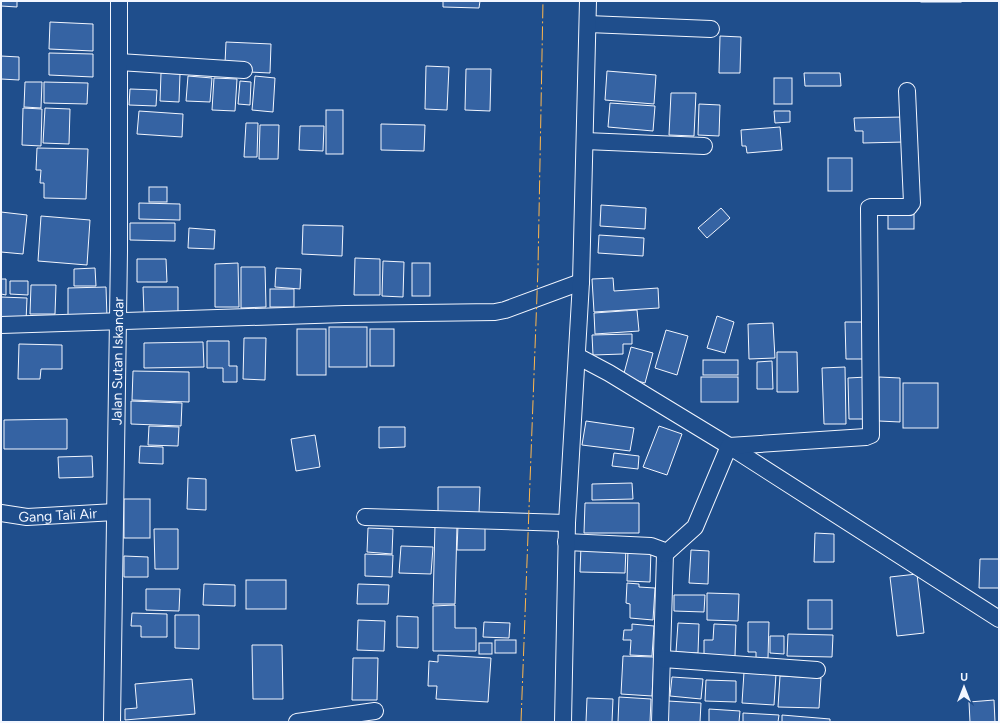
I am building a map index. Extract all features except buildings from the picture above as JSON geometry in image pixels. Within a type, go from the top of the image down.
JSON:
[{"type":"street","name":"Jalan Sutan Iskandar","points":[[112,722],[118,322],[119,1]]},
{"type":"street","points":[[563,722],[566,542],[581,282],[588,1]]},
{"type":"street","points":[[588,24],[711,29]]},
{"type":"street","points":[[119,62],[244,70]]},
{"type":"street","points":[[729,446],[866,437],[872,435],[869,208],[909,207],[912,203],[907,91]]},
{"type":"street","points":[[585,141],[704,146]]},
{"type":"street","points":[[1,325],[494,312],[505,310],[581,282]]},
{"type":"street","points":[[577,356],[609,373],[729,446],[999,619]]},
{"type":"street","points":[[665,554],[695,527],[729,446]]},
{"type":"street","name":"Gang Tali Air","points":[[1,514],[27,517],[115,512]]},
{"type":"street","points":[[365,517],[567,523]]},
{"type":"street","points":[[566,542],[651,546],[662,550],[665,554],[660,722]]},
{"type":"street","points":[[663,660],[817,670]]},
{"type":"street","points":[[297,722],[375,711]]},
{"type":"power","points":[[521,722],[538,268],[543,1]]}]
